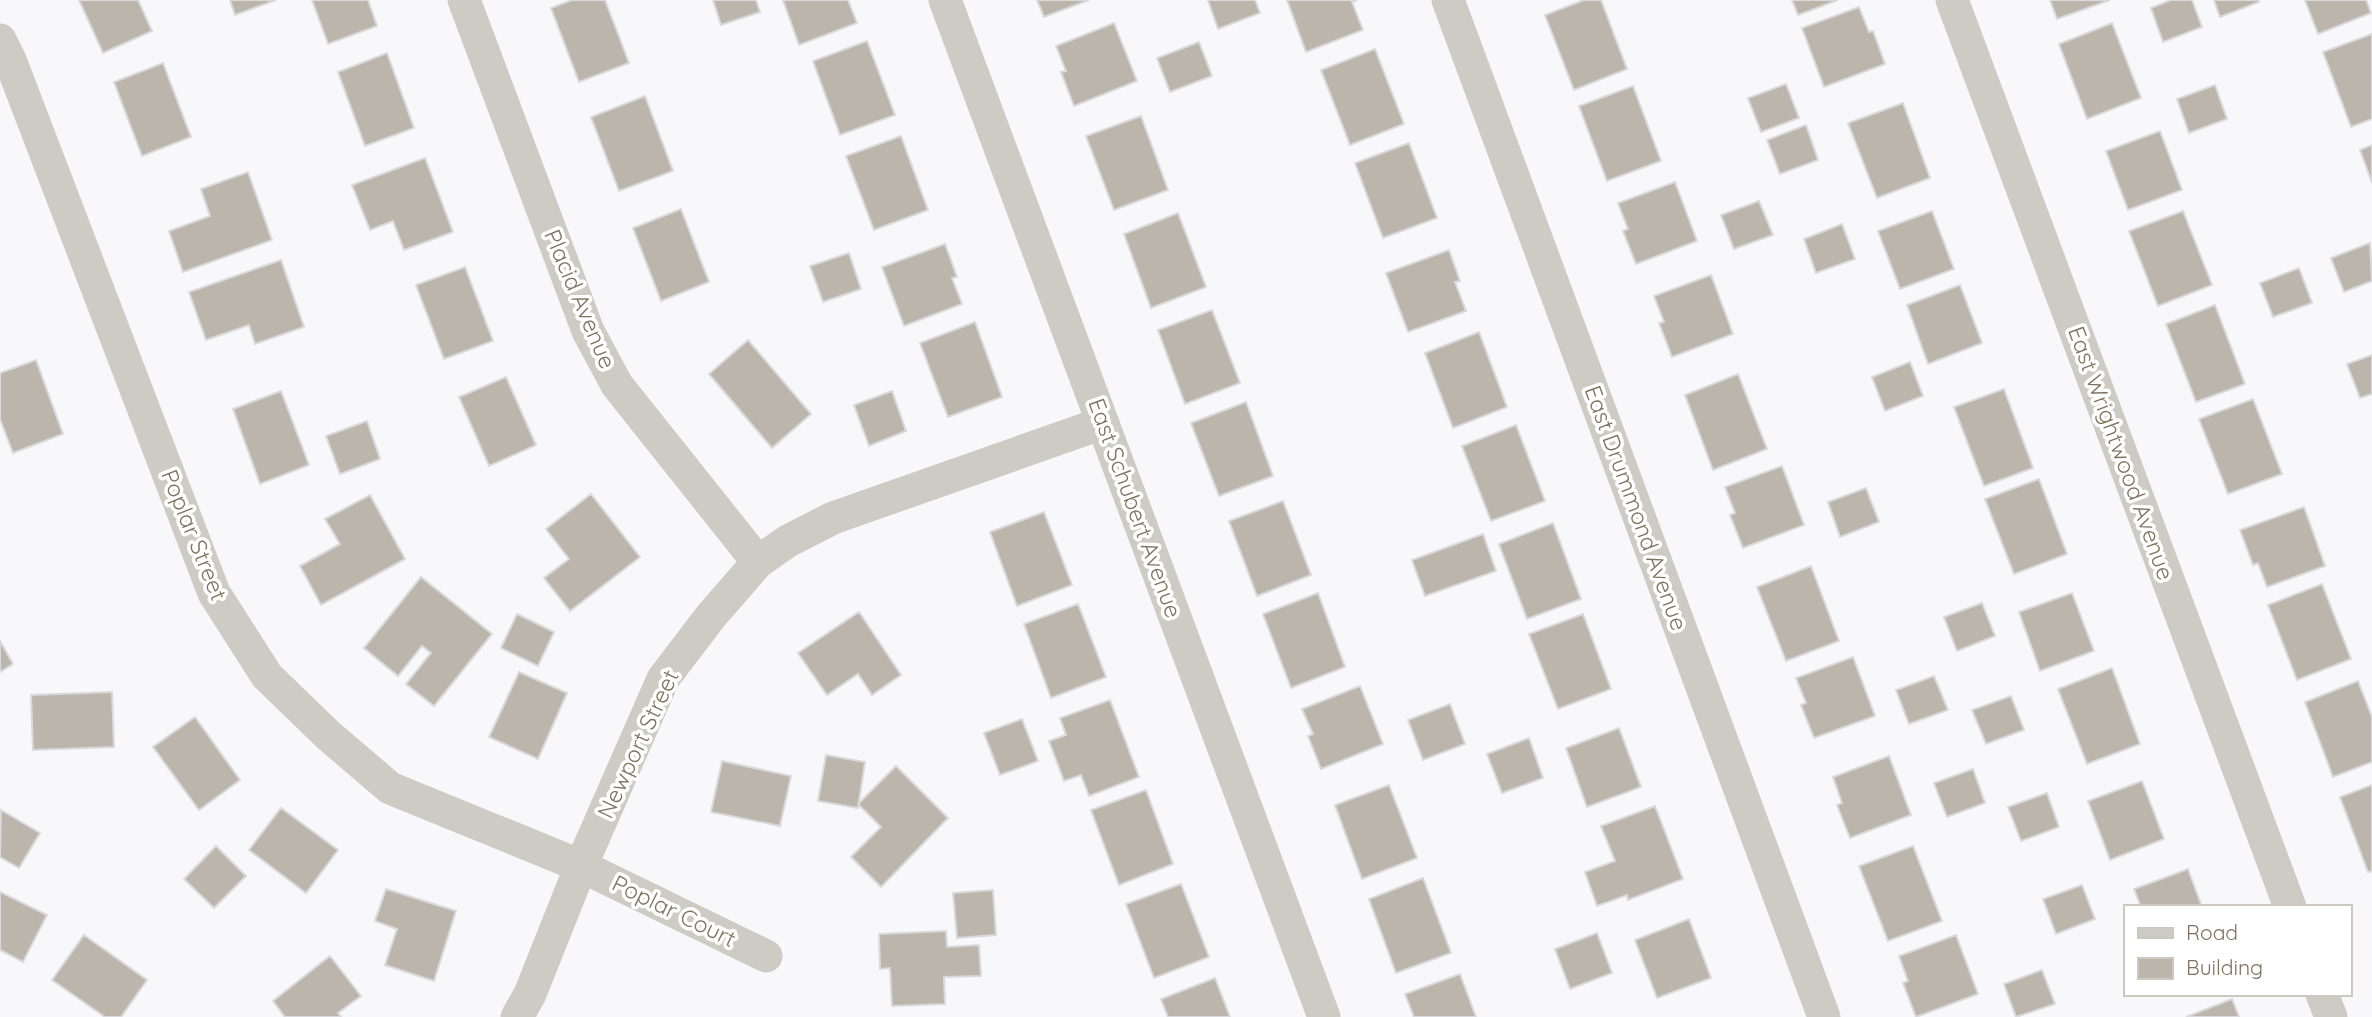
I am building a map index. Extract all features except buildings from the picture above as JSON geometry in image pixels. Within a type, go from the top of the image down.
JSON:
[{"type":"street","name":"Placid Avenue","points":[[464,0],[588,331],[617,385],[758,562]]},
{"type":"street","name":"East Schubert Avenue","points":[[945,0],[1324,1017]]},
{"type":"street","name":"East Drummond Avenue","points":[[1448,0],[1824,1017]]},
{"type":"street","name":"East Wrightwood Avenue","points":[[1952,0],[2289,905]]},
{"type":"street","name":"Poplar Street","points":[[0,40],[10,60],[214,593],[267,676],[328,735],[390,788],[581,866]]},
{"type":"street","name":"Newport Street","points":[[517,1017],[530,994],[581,866],[663,679],[711,616],[758,562],[788,541],[833,518],[1104,423]]},
{"type":"street","name":"Poplar Court","points":[[581,866],[766,956]]},
{"type":"street","points":[[2323,996],[2330,1017]]}]
